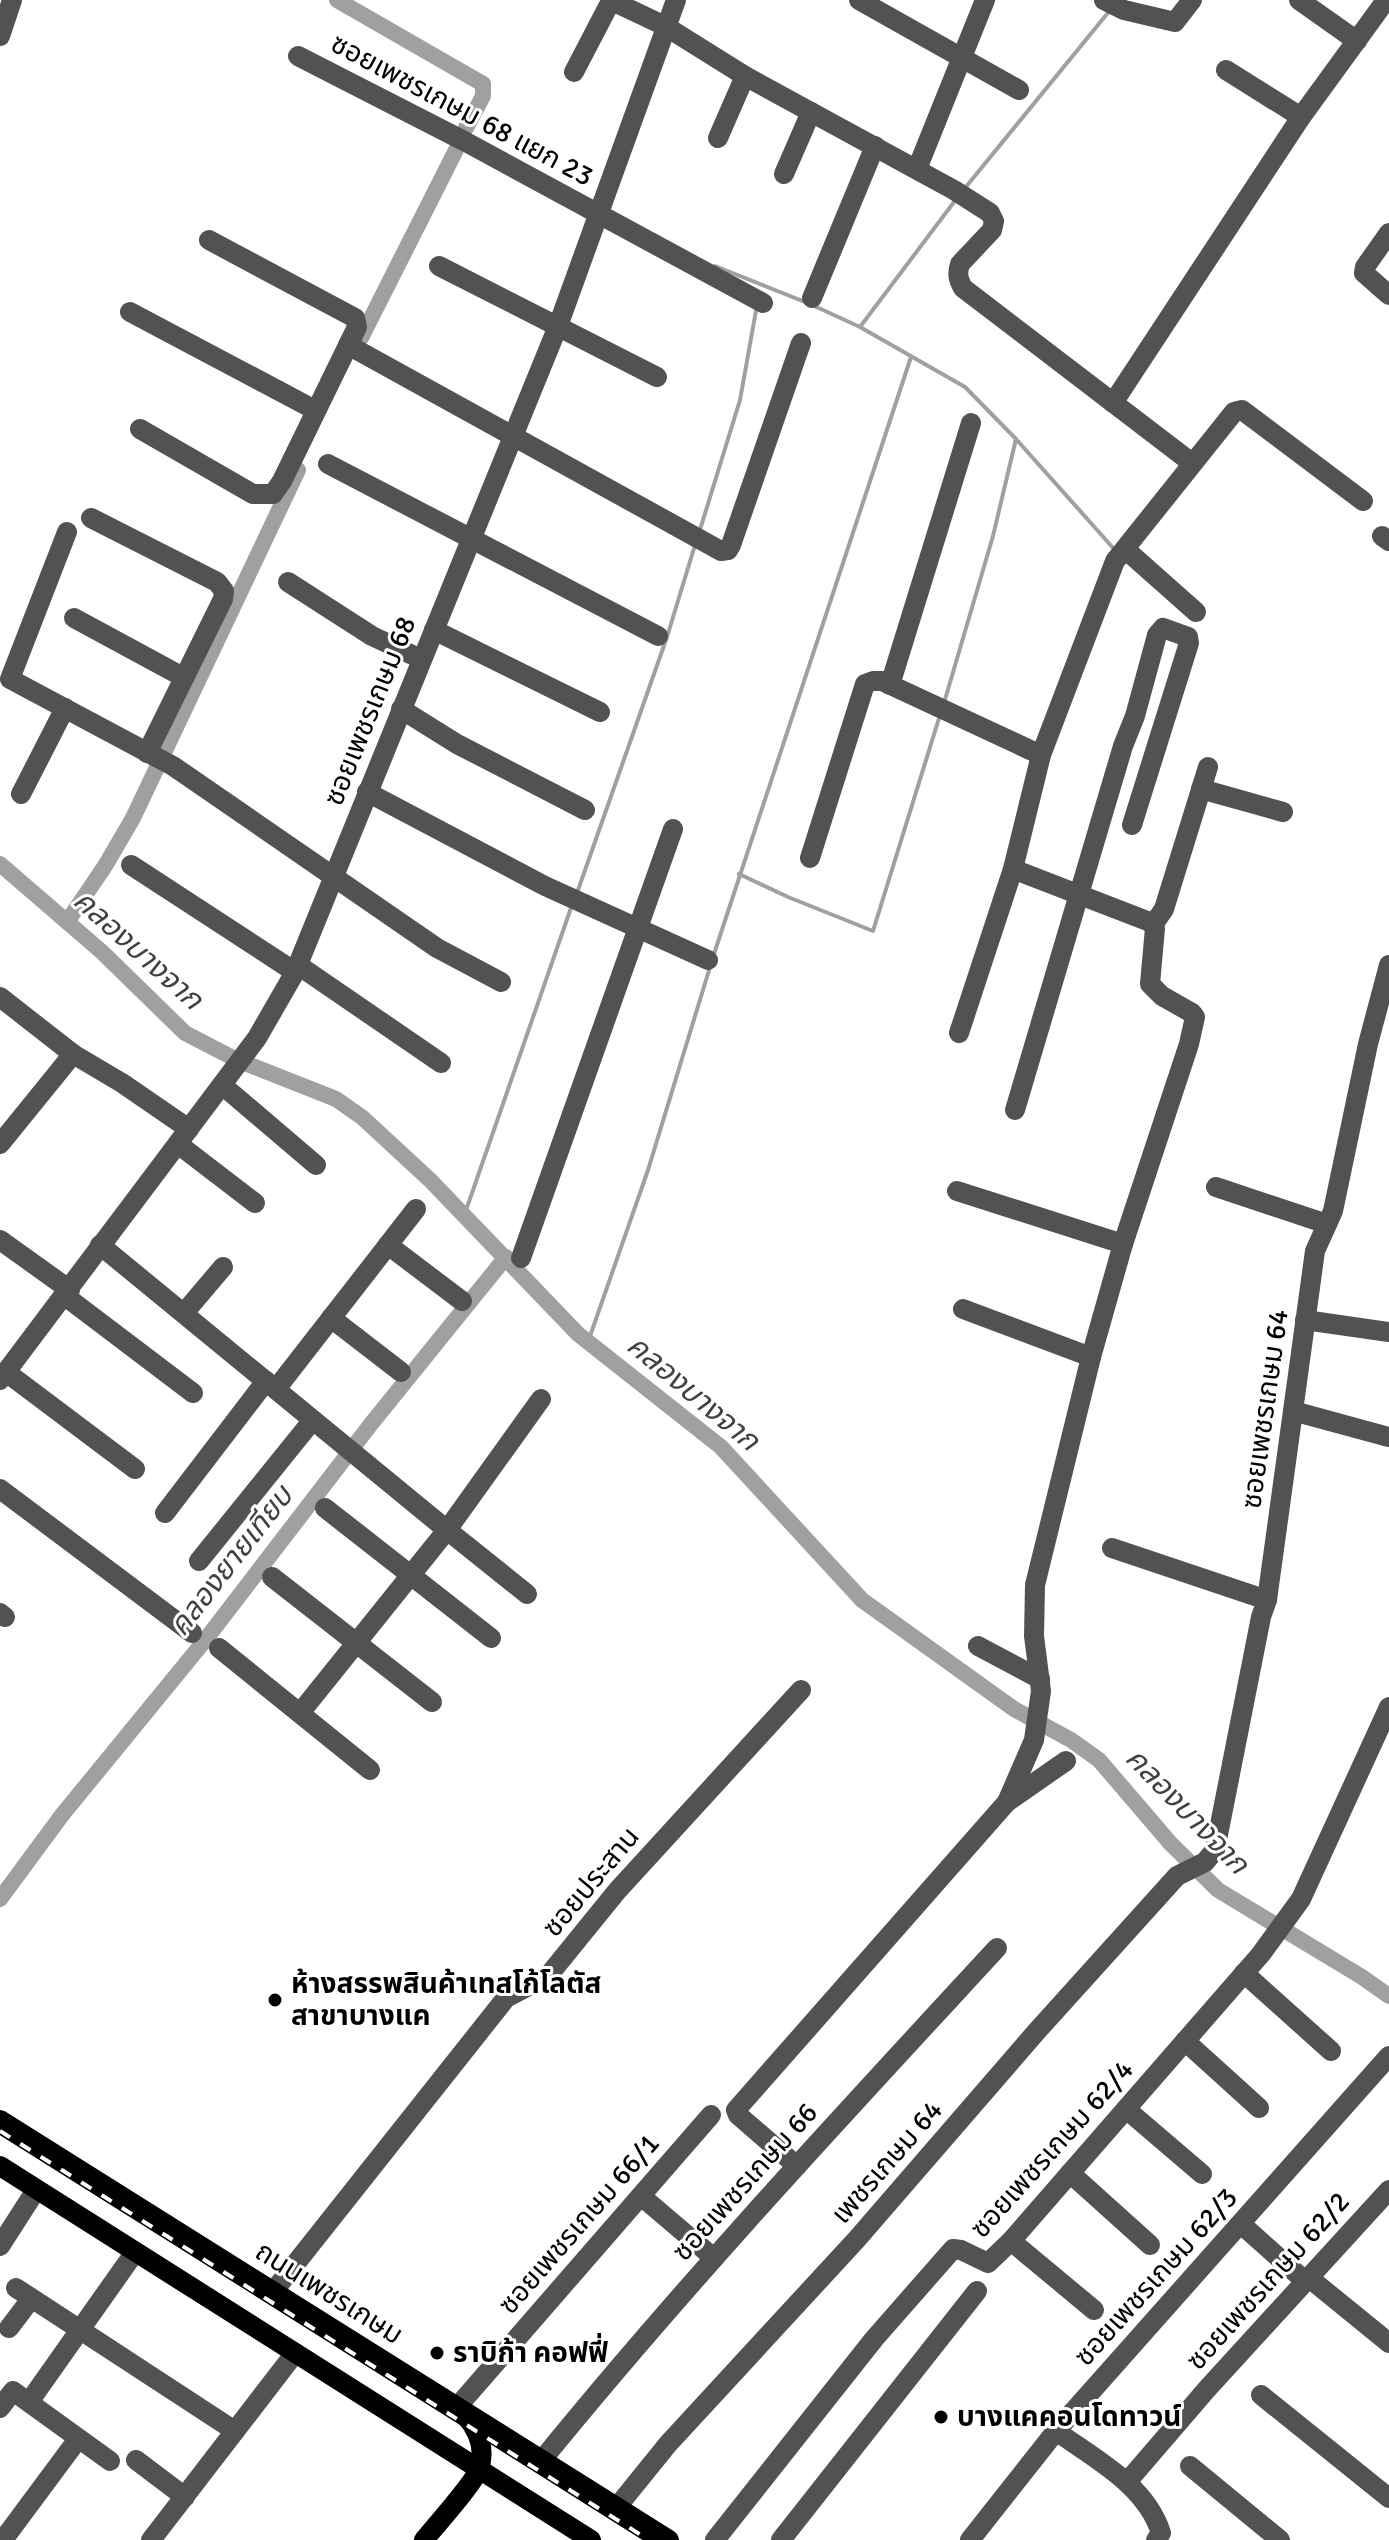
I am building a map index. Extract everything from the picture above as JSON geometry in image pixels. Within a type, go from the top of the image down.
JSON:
[{"type":"main road","name":"ถนนเพชรเกษม","points":[[0,2120],[669,2540]]},
{"type":"main road","points":[[0,2166],[591,2540]]},
{"type":"main road","points":[[424,2540],[479,2469],[481,2449],[478,2433],[458,2406]]},
{"type":"street","points":[[0,36],[12,0]]},
{"type":"street","points":[[574,72],[610,0],[665,26],[745,76],[962,195],[990,213],[994,221],[992,230],[960,264],[958,279],[963,288],[1192,463]]},
{"type":"street","name":"ซอยเพชรเกษม 68","points":[[6,1364],[67,1293],[257,1038],[296,968],[558,326],[676,0]]},
{"type":"street","points":[[859,0],[1019,90]]},
{"type":"street","points":[[917,169],[985,0]]},
{"type":"street","points":[[1112,4],[1175,22],[1192,0]]},
{"type":"street","points":[[1299,0],[1357,41]]},
{"type":"street","points":[[1113,403],[1301,117],[1384,3]]},
{"type":"street","name":"ซอยเพชรเกษม 68 แยก 23","points":[[298,56],[466,142],[763,303]]},
{"type":"street","points":[[1226,70],[1301,117]]},
{"type":"street","points":[[718,138],[745,76]]},
{"type":"street","points":[[784,174],[811,112]]},
{"type":"street","points":[[812,298],[875,146]]},
{"type":"street","points":[[1389,233],[1364,273],[1389,295]]},
{"type":"street","points":[[140,429],[253,494],[273,494],[357,327],[355,318],[209,240]]},
{"type":"street","points":[[439,266],[657,377]]},
{"type":"street","points":[[130,312],[315,410]]},
{"type":"street","points":[[348,345],[721,551],[728,550],[801,343]]},
{"type":"street","points":[[959,1033],[1013,869],[1041,755],[1121,554],[1234,412],[1242,410],[1363,501]]},
{"type":"street","points":[[890,685],[971,423]]},
{"type":"street","points":[[328,464],[658,636]]},
{"type":"street","points":[[91,518],[217,582],[224,591],[223,599],[183,677],[158,758]]},
{"type":"street","points":[[67,532],[10,679],[158,758],[437,948],[501,982]]},
{"type":"street","points":[[1121,554],[1196,612]]},
{"type":"street","points":[[288,582],[372,636],[421,659]]},
{"type":"street","points":[[74,618],[183,677]]},
{"type":"street","points":[[1015,1110],[1157,635],[1163,628],[1183,634],[1188,637],[1189,643],[1132,825]]},
{"type":"street","points":[[434,630],[600,712]]},
{"type":"street","points":[[810,858],[865,684],[873,681],[890,685],[1041,755]]},
{"type":"street","points":[[21,794],[65,708]]},
{"type":"street","points":[[401,709],[457,744],[585,810]]},
{"type":"street","points":[[1153,925],[1164,909],[1208,767]]},
{"type":"street","points":[[1201,789],[1283,812]]},
{"type":"street","points":[[367,792],[545,886],[708,960]]},
{"type":"street","points":[[521,1258],[673,829]]},
{"type":"street","points":[[131,865],[441,1063]]},
{"type":"street","points":[[1007,1802],[1034,1740],[1041,1685],[1034,1636],[1035,1585],[1091,1357],[1123,1244],[1189,1044],[1195,1017],[1162,996],[1150,984],[1153,925],[1013,869]]},
{"type":"street","name":"ซอยเพชรเกษม 64","points":[[1205,1862],[1215,1850],[1261,1617],[1267,1600],[1315,1251],[1333,1211],[1368,1044],[1389,965]]},
{"type":"street","points":[[0,997],[73,1054],[122,1083],[255,1203]]},
{"type":"street","points":[[1368,1044],[1389,1050]]},
{"type":"street","points":[[0,1144],[73,1054]]},
{"type":"street","points":[[226,1080],[316,1165]]},
{"type":"street","points":[[1216,1187],[1327,1224]]},
{"type":"street","points":[[957,1191],[1123,1244]]},
{"type":"street","points":[[165,1513],[331,1318],[416,1209]]},
{"type":"street","points":[[0,1240],[193,1393]]},
{"type":"street","points":[[100,1245],[527,1594]]},
{"type":"street","points":[[388,1245],[462,1301]]},
{"type":"street","points":[[184,1313],[223,1267]]},
{"type":"street","points":[[963,1309],[1091,1357]]},
{"type":"street","points":[[331,1318],[401,1372]]},
{"type":"street","points":[[1305,1320],[1389,1332]]},
{"type":"street","points":[[6,1364],[135,1469]]},
{"type":"street","points":[[300,1713],[447,1530],[541,1399]]},
{"type":"street","points":[[1293,1411],[1389,1437]]},
{"type":"street","points":[[199,1561],[319,1427]]},
{"type":"street","points":[[0,1489],[192,1633]]},
{"type":"street","points":[[325,1508],[491,1638]]},
{"type":"street","points":[[1112,1548],[1267,1600]]},
{"type":"street","points":[[272,1577],[432,1702]]},
{"type":"street","points":[[978,1646],[1041,1685]]},
{"type":"street","points":[[219,1648],[370,1770]]},
{"type":"street","name":"ซอยประสาน","points":[[273,2292],[506,1998],[548,1976],[617,1891],[801,1690]]},
{"type":"street","name":"ซอยเพชรเกษม 62/4","points":[[715,2540],[874,2339],[953,2249],[961,2250],[986,2264],[1011,2241],[1244,1973],[1309,1886],[1389,1707]]},
{"type":"street","points":[[797,2166],[736,2110],[1007,1802],[1066,1761]]},
{"type":"street","name":"เพชรเกษม 64","points":[[617,2507],[668,2444],[857,2239],[1037,2031],[1177,1876],[1205,1862]]},
{"type":"street","name":"ซอยเพชรเกษม 66","points":[[542,2460],[645,2335],[997,1948]]},
{"type":"street","points":[[1244,1973],[1331,2051]]},
{"type":"street","points":[[1185,2041],[1259,2108]]},
{"type":"street","name":"ซอยเพชรเกษม 62/3","points":[[970,2540],[1056,2431],[1389,2056]]},
{"type":"street","points":[[1126,2109],[1202,2174]]},
{"type":"street","name":"ซอยเพชรเกษม 66/1","points":[[458,2406],[711,2115]]},
{"type":"street","points":[[1070,2173],[1150,2245]]},
{"type":"street","points":[[0,2246],[36,2190]]},
{"type":"street","name":"ซอยเพชรเกษม 62/2","points":[[1127,2482],[1306,2279],[1382,2212],[1389,2190]]},
{"type":"street","points":[[641,2196],[714,2258]]},
{"type":"street","points":[[1241,2224],[1389,2343]]},
{"type":"street","points":[[1011,2241],[1094,2310]]},
{"type":"street","points":[[29,2402],[135,2252]]},
{"type":"street","points":[[781,2540],[977,2291]]},
{"type":"street","points":[[9,2328],[24,2293],[235,2431]]},
{"type":"street","points":[[151,2540],[295,2353]]},
{"type":"street","points":[[0,2408],[13,2391],[110,2461]]},
{"type":"street","points":[[1261,2395],[1389,2498]]},
{"type":"street","points":[[1056,2431],[1127,2482],[1155,2515],[1162,2538]]},
{"type":"street","points":[[3,2540],[78,2439]]},
{"type":"street","points":[[136,2460],[185,2497]]},
{"type":"street","points":[[1190,2466],[1280,2540]]},
{"type":"waterway","points":[[337,0],[483,84],[483,96],[466,128]]},
{"type":"waterway","points":[[965,188],[1111,9]]},
{"type":"waterway","points":[[361,338],[456,150]]},
{"type":"waterway","points":[[860,327],[957,198]]},
{"type":"waterway","points":[[715,266],[860,327],[965,387],[1114,549]]},
{"type":"waterway","points":[[699,533],[740,400],[757,305]]},
{"type":"waterway","points":[[714,954],[911,357]]},
{"type":"waterway","points":[[944,703],[993,536],[1016,439]]},
{"type":"waterway","points":[[67,922],[133,818],[298,470]]},
{"type":"waterway","points":[[577,893],[667,637],[695,545]]},
{"type":"waterway","points":[[739,874],[873,931],[940,715]]},
{"type":"waterway","name":"คลองบางจาก","points":[[0,864],[102,952],[185,1033],[237,1060],[336,1099],[363,1118],[429,1179],[578,1334],[721,1447],[862,1600],[1014,1709],[1071,1740],[1099,1760],[1171,1844],[1218,1890],[1389,1996]]},
{"type":"waterway","points":[[464,1216],[572,905]]},
{"type":"waterway","points":[[588,1342],[648,1170],[710,967]]},
{"type":"waterway","name":"คลองยายเทียบ","points":[[0,1899],[62,1815],[206,1639],[371,1424],[506,1257]]},
{"type":"railway","points":[[0,2131],[649,2540]]},
{"type":"place","name":"ห้างสรรพสินค้าเทสโก้โลตัส สาขาบางแค","points":[[275,2000]]},
{"type":"place","name":"ราบิก้า คอฟฟี่","points":[[437,2353]]},
{"type":"place","name":"บางแคคอนโดทาวน์","points":[[941,2417]]}]
